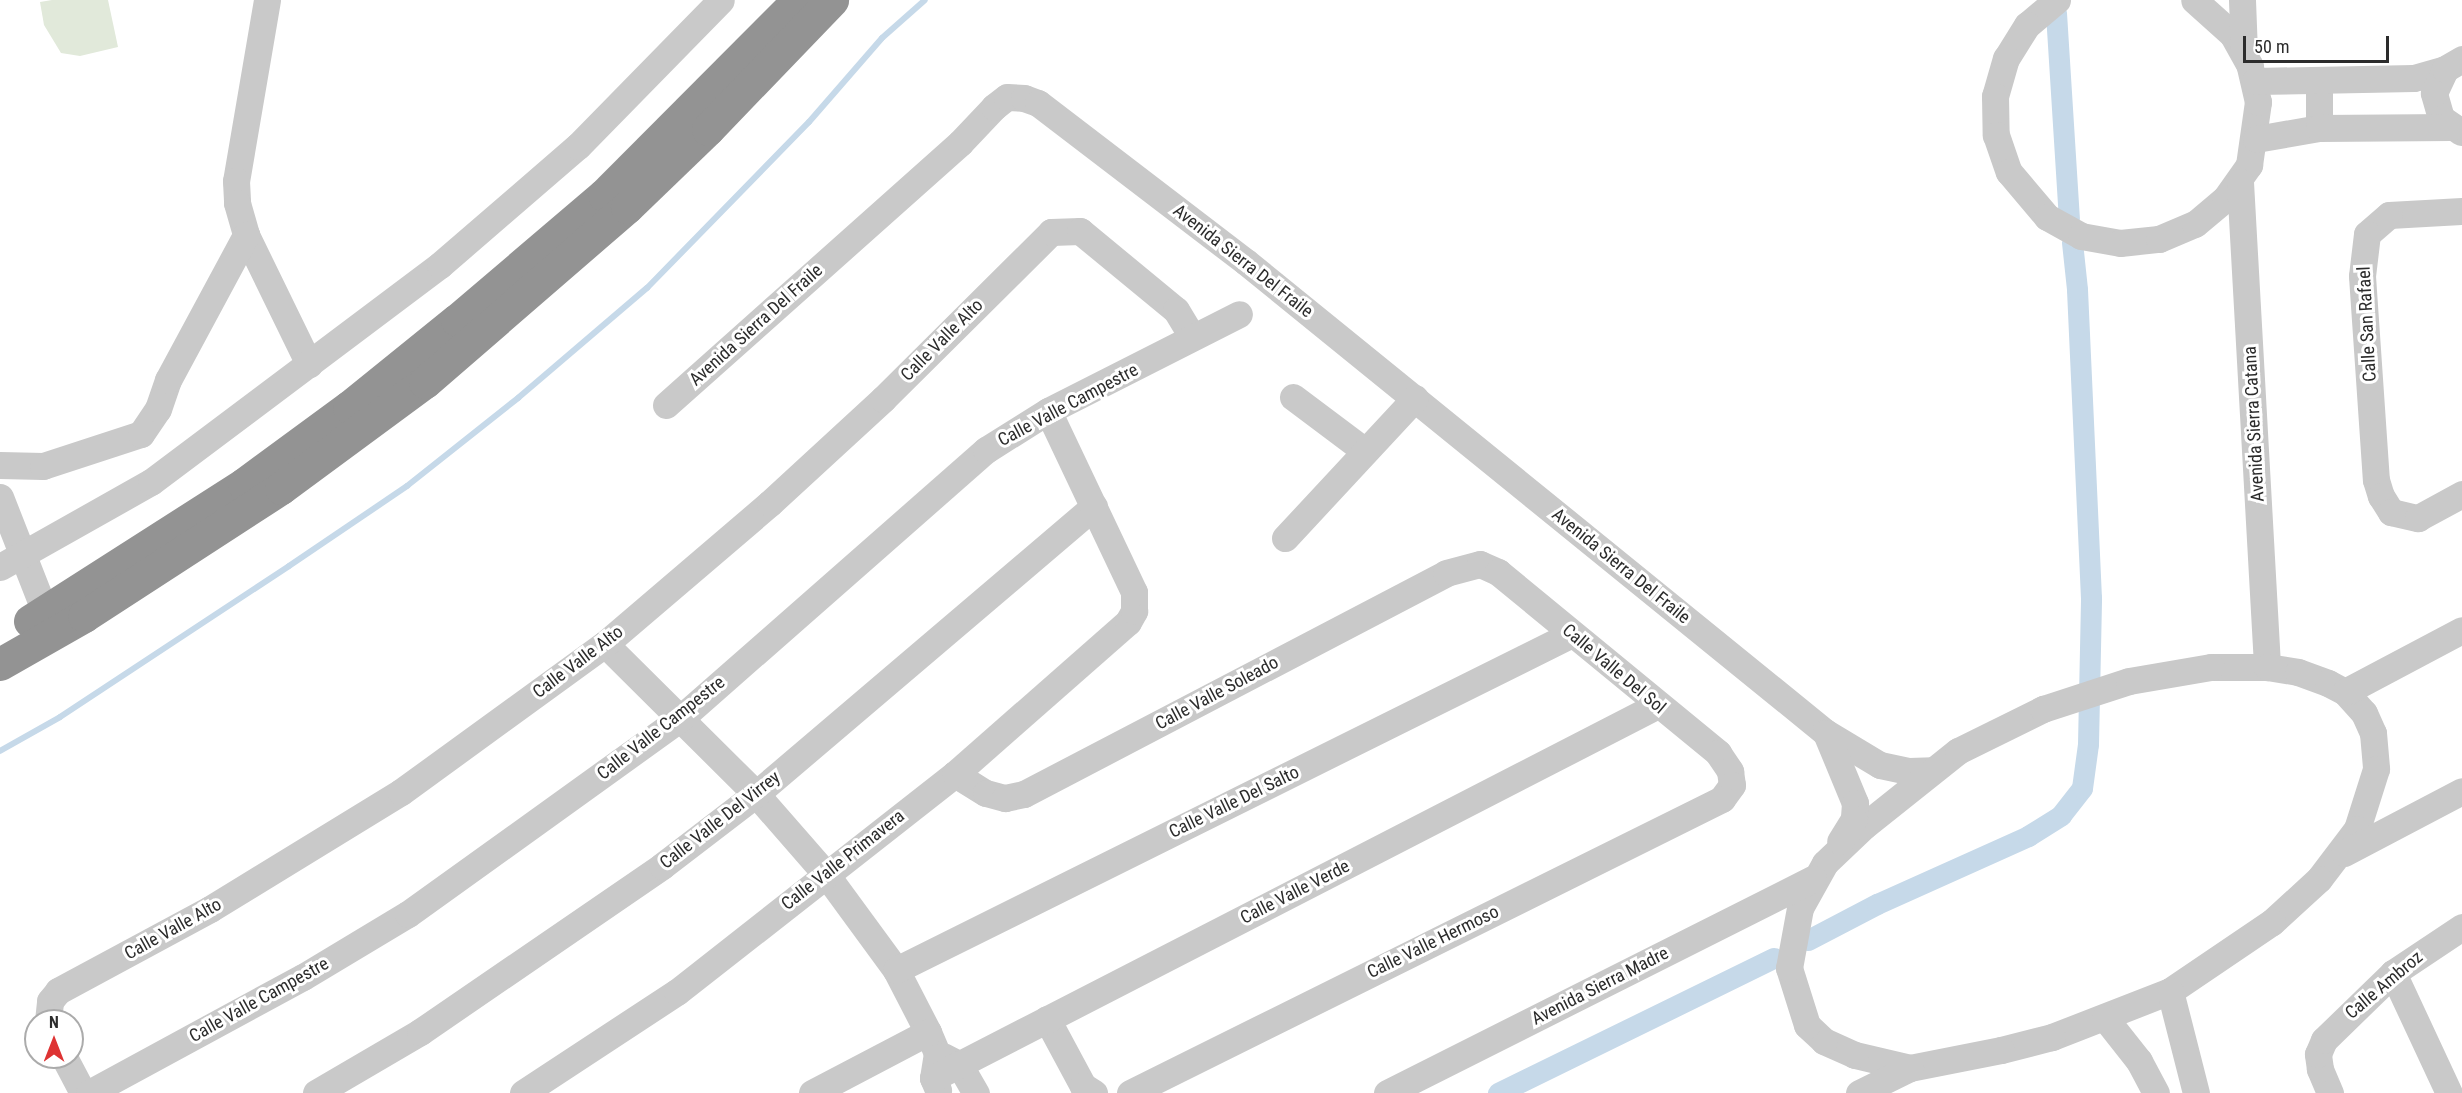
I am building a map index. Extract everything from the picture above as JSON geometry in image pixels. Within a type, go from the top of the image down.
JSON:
[{"type":"highway","points":[[0,638],[45,612],[243,484],[349,407],[457,320],[604,195],[798,0]]},
{"type":"highway","points":[[0,664],[84,616],[281,489],[425,382],[627,207],[708,129],[832,0]]},
{"type":"street","points":[[267,0],[236,181],[246,235],[309,364]]},
{"type":"street","points":[[11,562],[151,482],[440,265],[578,146],[721,0]]},
{"type":"street","points":[[2058,0],[2015,41],[1999,76],[1994,116],[2001,154],[2009,172],[2032,204],[2047,217],[2081,236],[2140,243],[2195,224],[2240,182],[2256,139],[2258,102],[2254,81],[2244,52],[2242,0]]},
{"type":"street","points":[[2194,0],[2220,20],[2244,52]]},
{"type":"street","points":[[2254,81],[2414,78],[2454,64]]},
{"type":"street","points":[[2454,64],[2438,80],[2435,99],[2441,118],[2456,129]]},
{"type":"street","points":[[2319,80],[2319,128]]},
{"type":"street","name":"Avenida Sierra Del Fraile","points":[[666,405],[960,143],[994,107],[1014,96],[1038,103],[1415,398],[1826,732],[1880,765],[1909,771],[1932,770]]},
{"type":"street","points":[[2256,139],[2319,128],[2456,129]]},
{"type":"street","name":"Avenida Sierra Catana","points":[[2240,182],[2267,666]]},
{"type":"street","name":"Calle San Rafael","points":[[2462,211],[2389,215],[2367,234],[2362,276],[2376,480],[2391,512],[2401,517],[2418,518],[2462,494]]},
{"type":"street","name":"Calle Valle Alto","points":[[49,1009],[50,1001],[58,991],[210,909],[401,792],[605,644],[770,503],[883,399],[1043,238],[1062,230],[1080,231],[1176,310],[1192,337]]},
{"type":"street","points":[[0,465],[43,466],[141,434],[158,409],[168,380],[246,235]]},
{"type":"street","name":"Calle Valle Campestre","points":[[89,1093],[303,977],[408,914],[682,717],[986,450],[1048,411],[1239,314]]},
{"type":"street","points":[[1293,397],[1365,451]]},
{"type":"street","points":[[1285,538],[1415,398]]},
{"type":"street","points":[[1048,411],[1094,506]]},
{"type":"street","points":[[0,497],[11,562],[45,612]]},
{"type":"street","name":"Calle Valle Primavera","points":[[523,1093],[677,992],[825,873],[955,774],[1128,622],[1137,599],[1094,506]]},
{"type":"street","name":"Calle Valle Del Virrey","points":[[316,1093],[420,1032],[540,954],[756,794],[1094,506]]},
{"type":"street","name":"Calle Valle Del Sol","points":[[1480,564],[1498,572],[1656,706],[1718,753],[1730,771],[1732,785]]},
{"type":"street","name":"Calle Valle Soleado","points":[[955,774],[987,794],[1005,798],[1024,794],[1446,573],[1480,564]]},
{"type":"street","points":[[2345,692],[2462,630]]},
{"type":"street","name":"Calle Valle Del Salto","points":[[896,970],[1572,634]]},
{"type":"street","points":[[605,644],[682,717],[756,794],[825,873],[896,970],[939,1064],[976,1093]]},
{"type":"street","points":[[1859,1093],[1910,1068],[2001,1050],[2105,1018],[2170,991],[2272,922],[2340,855],[2357,829],[2376,769],[2373,733],[2364,713],[2345,692],[2298,672],[2267,666],[2211,666],[2128,681],[2043,709],[1958,751],[1901,792],[1819,871],[1792,939],[1789,968],[1807,1025],[1824,1041],[1855,1055],[1910,1068]]},
{"type":"street","name":"Calle Valle Verde","points":[[824,1090],[939,1064],[1047,1019],[1656,706]]},
{"type":"street","name":"Avenida Sierra Del Fraile","points":[[1819,871],[1854,819],[1855,803],[1826,732]]},
{"type":"street","name":"Calle Valle Hermoso","points":[[1130,1093],[1722,799],[1732,785]]},
{"type":"street","points":[[2340,855],[2462,791]]},
{"type":"street","name":"Avenida Sierra Madre","points":[[1387,1093],[1819,871]]},
{"type":"street","name":"Calle Ambroz","points":[[2330,1093],[2318,1054],[2324,1040],[2393,973],[2462,927]]},
{"type":"street","points":[[2393,973],[2449,1093]]},
{"type":"street","points":[[2170,991],[2196,1093]]},
{"type":"street","points":[[2105,1018],[2139,1061],[2156,1093]]},
{"type":"street","points":[[1047,1019],[1083,1086],[1094,1093]]},
{"type":"street","points":[[70,1069],[83,1093]]},
{"type":"green space","points":[[108,0],[118,47],[80,56],[61,53],[44,25],[40,2]]},
{"type":"waterway","points":[[0,751],[60,717],[407,486],[518,398],[647,288],[809,122],[882,38],[925,0]]},
{"type":"waterway","points":[[2056,13],[2069,219]]},
{"type":"waterway","points":[[1808,940],[1877,904],[2028,836],[2061,815],[2082,788],[2088,744],[2091,598],[2077,289],[2072,242]]},
{"type":"waterway","points":[[1498,1093],[1774,958]]}]
